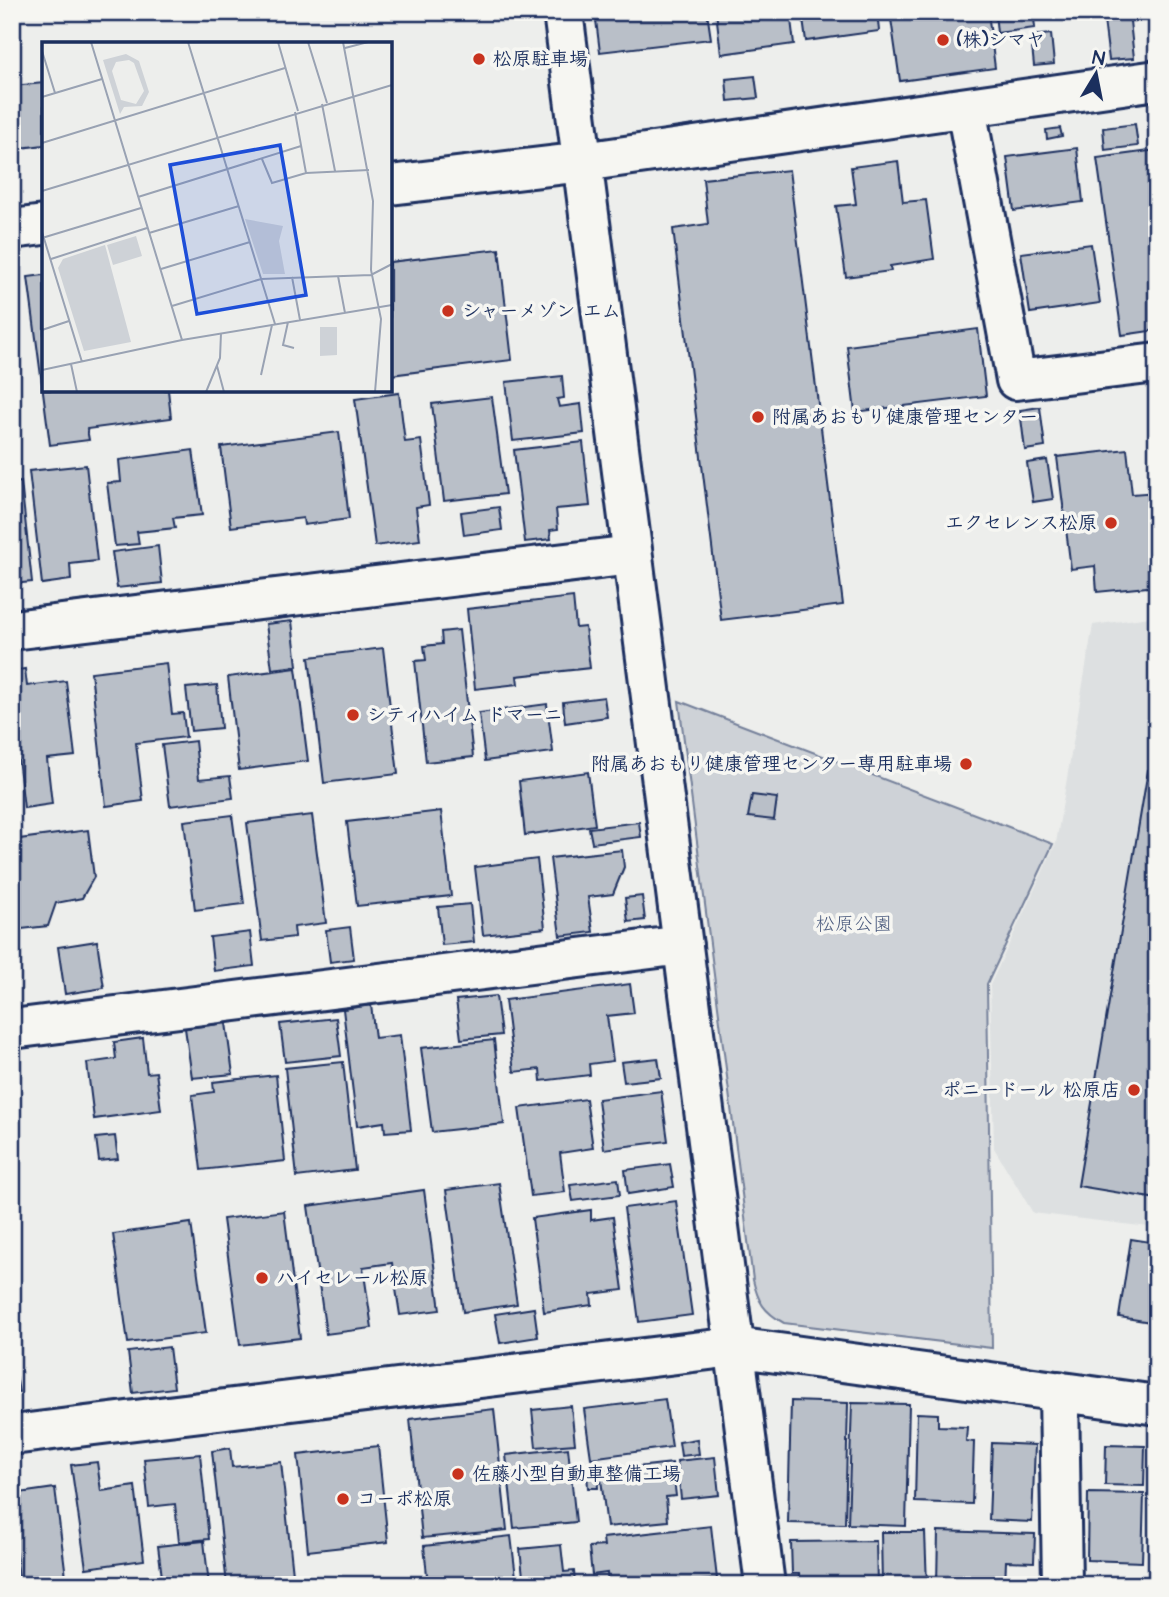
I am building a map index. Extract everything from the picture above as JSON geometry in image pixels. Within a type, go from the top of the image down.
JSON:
[{"type":"street","points":[[563,12],[765,1585]]},
{"type":"street","points":[[392,185],[583,162],[1157,80]]},
{"type":"street","points":[[966,108],[1016,380],[1157,363]]},
{"type":"street","points":[[12,229],[42,225]]},
{"type":"street","points":[[12,630],[632,555]]},
{"type":"street","points":[[12,1029],[683,945]]},
{"type":"street","points":[[12,1435],[734,1347],[1157,1405]]},
{"type":"street","points":[[1059,1391],[1062,1585]]},
{"type":"shaded area","points":[[1157,616],[1157,1228],[1033,1213],[994,1148],[990,985],[1056,843],[1093,625]]},
{"type":"green space","name":"松原公園","points":[[679,701],[1053,844],[987,984],[992,1348],[784,1323],[771,1315],[757,1294],[753,1280]]},
{"type":"building","points":[[82,12],[137,12],[83,19]]},
{"type":"building","points":[[595,12],[707,12],[711,39],[600,52]]},
{"type":"building","points":[[716,12],[790,12],[794,44],[721,54]]},
{"type":"building","points":[[802,12],[877,12],[879,31],[806,41]]},
{"type":"building","name":"(株)シマヤ","points":[[890,12],[988,12],[995,68],[900,81]]},
{"type":"building","points":[[995,12],[1057,12],[1057,16],[1034,18],[1035,28],[997,33]]},
{"type":"building","points":[[1103,12],[1129,12],[1134,58],[1109,60]]},
{"type":"building","points":[[1051,34],[1054,64],[1034,66],[1031,36]]},
{"type":"building","points":[[755,76],[758,98],[728,101],[726,79]]},
{"type":"building","points":[[42,83],[42,145],[12,149],[12,86]]},
{"type":"building","points":[[1135,124],[1138,146],[1105,150],[1103,128]]},
{"type":"building","points":[[1060,128],[1062,136],[1047,139],[1046,130]]},
{"type":"building","points":[[1077,148],[1083,202],[1014,211],[1007,157]]},
{"type":"building","points":[[1157,150],[1157,330],[1122,335],[1097,158]]},
{"type":"building","points":[[898,161],[903,202],[926,200],[934,259],[890,266],[891,271],[846,277],[836,206],[856,204],[851,167]]},
{"type":"building","name":"附属あおもり健康管理センター","points":[[789,170],[843,605],[721,620],[673,229],[708,224],[703,179]]},
{"type":"building","points":[[1091,244],[1100,303],[1030,313],[1021,253]]},
{"type":"building","name":"シャーメゾン エム","points":[[499,249],[512,360],[392,375],[392,262]]},
{"type":"building","points":[[42,275],[42,384],[28,277]]},
{"type":"building","points":[[978,329],[986,396],[855,412],[847,346]]},
{"type":"building","points":[[562,376],[564,398],[557,399],[559,407],[581,404],[584,433],[513,441],[506,382]]},
{"type":"building","points":[[43,392],[168,392],[171,418],[87,429],[89,440],[50,445]]},
{"type":"building","points":[[399,393],[405,442],[421,440],[429,505],[416,507],[420,540],[375,546],[355,399]]},
{"type":"building","points":[[492,397],[505,494],[444,501],[432,404]]},
{"type":"building","points":[[1040,407],[1045,447],[1025,450],[1020,410]]},
{"type":"building","points":[[339,432],[349,519],[304,525],[303,518],[231,527],[221,447]]},
{"type":"building","points":[[583,442],[590,506],[556,509],[558,529],[550,530],[551,539],[525,542],[514,450]]},
{"type":"building","name":"エクセレンス松原","points":[[1127,449],[1132,494],[1157,492],[1157,586],[1097,592],[1095,566],[1071,569],[1057,457]]},
{"type":"building","points":[[193,450],[202,515],[173,518],[175,528],[137,532],[139,544],[115,546],[107,483],[121,482],[119,460]]},
{"type":"building","points":[[1047,460],[1053,499],[1033,502],[1027,463]]},
{"type":"building","points":[[86,465],[97,561],[70,564],[71,580],[42,584],[29,471]]},
{"type":"building","points":[[21,482],[32,582],[12,584],[12,483]]},
{"type":"building","points":[[499,507],[502,530],[464,535],[461,512]]},
{"type":"building","points":[[158,546],[162,583],[117,588],[112,552]]},
{"type":"building","points":[[573,597],[576,628],[585,627],[590,668],[517,676],[518,684],[475,689],[467,609]]},
{"type":"building","points":[[292,621],[297,666],[272,669],[266,624]]},
{"type":"building","points":[[459,630],[473,757],[426,762],[415,661],[426,660],[424,646],[442,644],[441,632]]},
{"type":"building","name":"シティハイム ドマーニ","points":[[383,648],[398,774],[324,783],[309,657]]},
{"type":"building","points":[[166,663],[172,714],[183,713],[186,737],[136,743],[143,801],[106,806],[91,672]]},
{"type":"building","points":[[296,668],[308,761],[239,770],[228,677]]},
{"type":"building","points":[[25,669],[27,686],[66,681],[75,756],[47,759],[52,804],[24,808],[12,708],[12,671]]},
{"type":"building","points":[[217,685],[221,728],[191,731],[186,688]]},
{"type":"building","points":[[604,697],[607,717],[565,723],[563,702]]},
{"type":"building","points":[[547,704],[553,752],[485,761],[479,713]]},
{"type":"building","points":[[195,741],[199,779],[230,776],[233,798],[170,806],[162,745]]},
{"type":"building","points":[[1148,770],[1157,771],[1157,1199],[1078,1186]]},
{"type":"building","points":[[588,772],[595,825],[525,835],[519,781]]},
{"type":"building","points":[[752,795],[777,798],[774,820],[748,817]]},
{"type":"building","points":[[441,811],[451,896],[357,906],[347,822]]},
{"type":"building","points":[[232,815],[244,904],[195,910],[184,821]]},
{"type":"building","points":[[312,815],[326,923],[294,927],[295,937],[262,941],[247,823]]},
{"type":"building","points":[[639,822],[641,837],[592,843],[589,828]]},
{"type":"building","points":[[88,830],[94,877],[82,898],[56,903],[48,926],[13,930],[12,840]]},
{"type":"building","points":[[622,850],[624,867],[613,894],[588,897],[593,932],[560,936],[550,858]]},
{"type":"building","points":[[537,859],[545,928],[483,935],[475,867]]},
{"type":"building","points":[[642,896],[645,920],[628,922],[625,898]]},
{"type":"building","points":[[470,904],[474,942],[442,945],[438,907]]},
{"type":"building","points":[[350,927],[354,959],[330,962],[326,930]]},
{"type":"building","points":[[250,932],[254,966],[214,971],[210,937]]},
{"type":"building","points":[[97,941],[104,988],[65,994],[58,947]]},
{"type":"building","points":[[630,984],[634,1013],[607,1016],[613,1061],[589,1064],[590,1075],[541,1081],[540,1069],[514,1072],[505,1000]]},
{"type":"building","points":[[496,996],[501,1035],[461,1039],[456,1000]]},
{"type":"building","points":[[371,1005],[375,1038],[400,1035],[411,1130],[385,1132],[384,1122],[357,1126],[343,1009]]},
{"type":"building","points":[[336,1018],[341,1056],[285,1062],[280,1024]]},
{"type":"building","points":[[226,1023],[233,1074],[192,1078],[185,1028]]},
{"type":"building","points":[[143,1038],[147,1073],[156,1072],[161,1110],[94,1119],[87,1063],[116,1059],[114,1042]]},
{"type":"building","points":[[494,1040],[504,1124],[432,1132],[421,1048]]},
{"type":"building","points":[[658,1058],[661,1078],[624,1082],[621,1062]]},
{"type":"building","points":[[343,1062],[355,1170],[297,1177],[285,1068]]},
{"type":"building","points":[[276,1075],[285,1161],[201,1170],[192,1095],[214,1092],[213,1082]]},
{"type":"building","points":[[661,1091],[668,1141],[604,1149],[598,1099]]},
{"type":"building","points":[[586,1099],[593,1148],[560,1153],[565,1192],[531,1196],[519,1108]]},
{"type":"building","points":[[115,1136],[118,1159],[99,1161],[96,1138]]},
{"type":"building","points":[[670,1164],[674,1187],[628,1194],[625,1170]]},
{"type":"building","points":[[618,1179],[620,1195],[573,1201],[570,1185]]},
{"type":"building","points":[[499,1183],[517,1304],[463,1312],[446,1190]]},
{"type":"building","points":[[424,1190],[440,1310],[400,1315],[392,1263],[363,1267],[372,1328],[326,1334],[308,1206]]},
{"type":"building","points":[[676,1201],[692,1315],[639,1322],[624,1208]]},
{"type":"building","points":[[591,1210],[591,1220],[613,1217],[623,1290],[591,1294],[592,1305],[544,1312],[532,1218]]},
{"type":"building","name":"ハイセレール松原","points":[[284,1211],[300,1338],[240,1345],[223,1219]]},
{"type":"building","points":[[191,1223],[206,1333],[128,1343],[113,1234]]},
{"type":"building","points":[[1131,1239],[1157,1243],[1157,1323],[1119,1317]]},
{"type":"building","points":[[534,1308],[538,1337],[500,1343],[495,1314]]},
{"type":"building","points":[[169,1347],[174,1388],[133,1393],[128,1352]]},
{"type":"building","points":[[12,1353],[19,1392],[12,1393]]},
{"type":"building","points":[[665,1399],[672,1447],[591,1458],[584,1409]]},
{"type":"building","points":[[791,1401],[848,1403],[845,1524],[788,1523]]},
{"type":"building","points":[[852,1403],[909,1404],[906,1526],[848,1524]]},
{"type":"building","points":[[571,1406],[575,1444],[536,1447],[532,1410]]},
{"type":"building","name":"佐藤小型自動車整備工場","points":[[494,1409],[507,1530],[422,1538],[410,1419]]},
{"type":"building","points":[[917,1413],[938,1414],[938,1426],[967,1427],[966,1441],[974,1442],[972,1504],[915,1502]]},
{"type":"building","points":[[697,1439],[699,1454],[681,1456],[679,1442]]},
{"type":"building","points":[[992,1443],[1035,1445],[1032,1522],[989,1520]]},
{"type":"building","points":[[1106,1445],[1145,1446],[1144,1486],[1105,1485]]},
{"type":"building","name":"コーポ松原","points":[[378,1446],[388,1542],[308,1551],[298,1455]]},
{"type":"building","points":[[230,1448],[232,1467],[281,1462],[293,1574],[272,1576],[273,1585],[227,1585],[212,1451]]},
{"type":"building","points":[[568,1448],[576,1522],[514,1528],[506,1455]]},
{"type":"building","points":[[200,1454],[209,1539],[179,1542],[175,1504],[149,1507],[144,1459]]},
{"type":"building","points":[[715,1457],[719,1495],[681,1499],[677,1461]]},
{"type":"building","points":[[97,1462],[101,1491],[135,1486],[144,1560],[86,1568],[71,1465]]},
{"type":"building","points":[[672,1463],[676,1496],[666,1497],[668,1521],[607,1527],[600,1471]]},
{"type":"building","points":[[597,1471],[598,1488],[588,1488],[587,1472]]},
{"type":"building","points":[[55,1488],[67,1585],[20,1585],[12,1525],[12,1494]]},
{"type":"building","points":[[1088,1493],[1144,1494],[1142,1562],[1087,1560]]},
{"type":"building","points":[[1156,1498],[1157,1563],[1155,1563]]},
{"type":"building","points":[[711,1526],[717,1579],[666,1585],[608,1585],[607,1573],[592,1575],[589,1547],[604,1546],[603,1538]]},
{"type":"building","points":[[938,1531],[1035,1534],[1034,1562],[1006,1561],[1005,1585],[937,1585]]},
{"type":"building","points":[[881,1532],[925,1532],[927,1585],[882,1585]]},
{"type":"building","points":[[511,1536],[517,1585],[428,1585],[424,1546]]},
{"type":"building","points":[[204,1541],[209,1585],[163,1585],[158,1546]]},
{"type":"building","points":[[876,1541],[877,1585],[799,1585],[799,1574],[792,1574],[791,1542]]},
{"type":"building","points":[[561,1545],[564,1572],[574,1571],[575,1585],[524,1585],[520,1549]]},
{"type":"place","name":"(株)シマヤ","points":[[943,40]]},
{"type":"place","name":"松原駐車場","points":[[479,59]]},
{"type":"place","name":"シャーメゾン エム","points":[[448,311]]},
{"type":"place","name":"附属あおもり健康管理センター","points":[[758,417]]},
{"type":"place","name":"エクセレンス松原","points":[[1111,523]]},
{"type":"place","name":"シティハイム ドマーニ","points":[[353,715]]},
{"type":"place","name":"附属あおもり健康管理センター専用駐車場","points":[[966,764]]},
{"type":"place","name":"ポニードール 松原店","points":[[1134,1090]]},
{"type":"place","name":"ハイセレール松原","points":[[262,1278]]},
{"type":"place","name":"佐藤小型自動車整備工場","points":[[458,1474]]},
{"type":"place","name":"コーポ松原","points":[[343,1499]]}]
